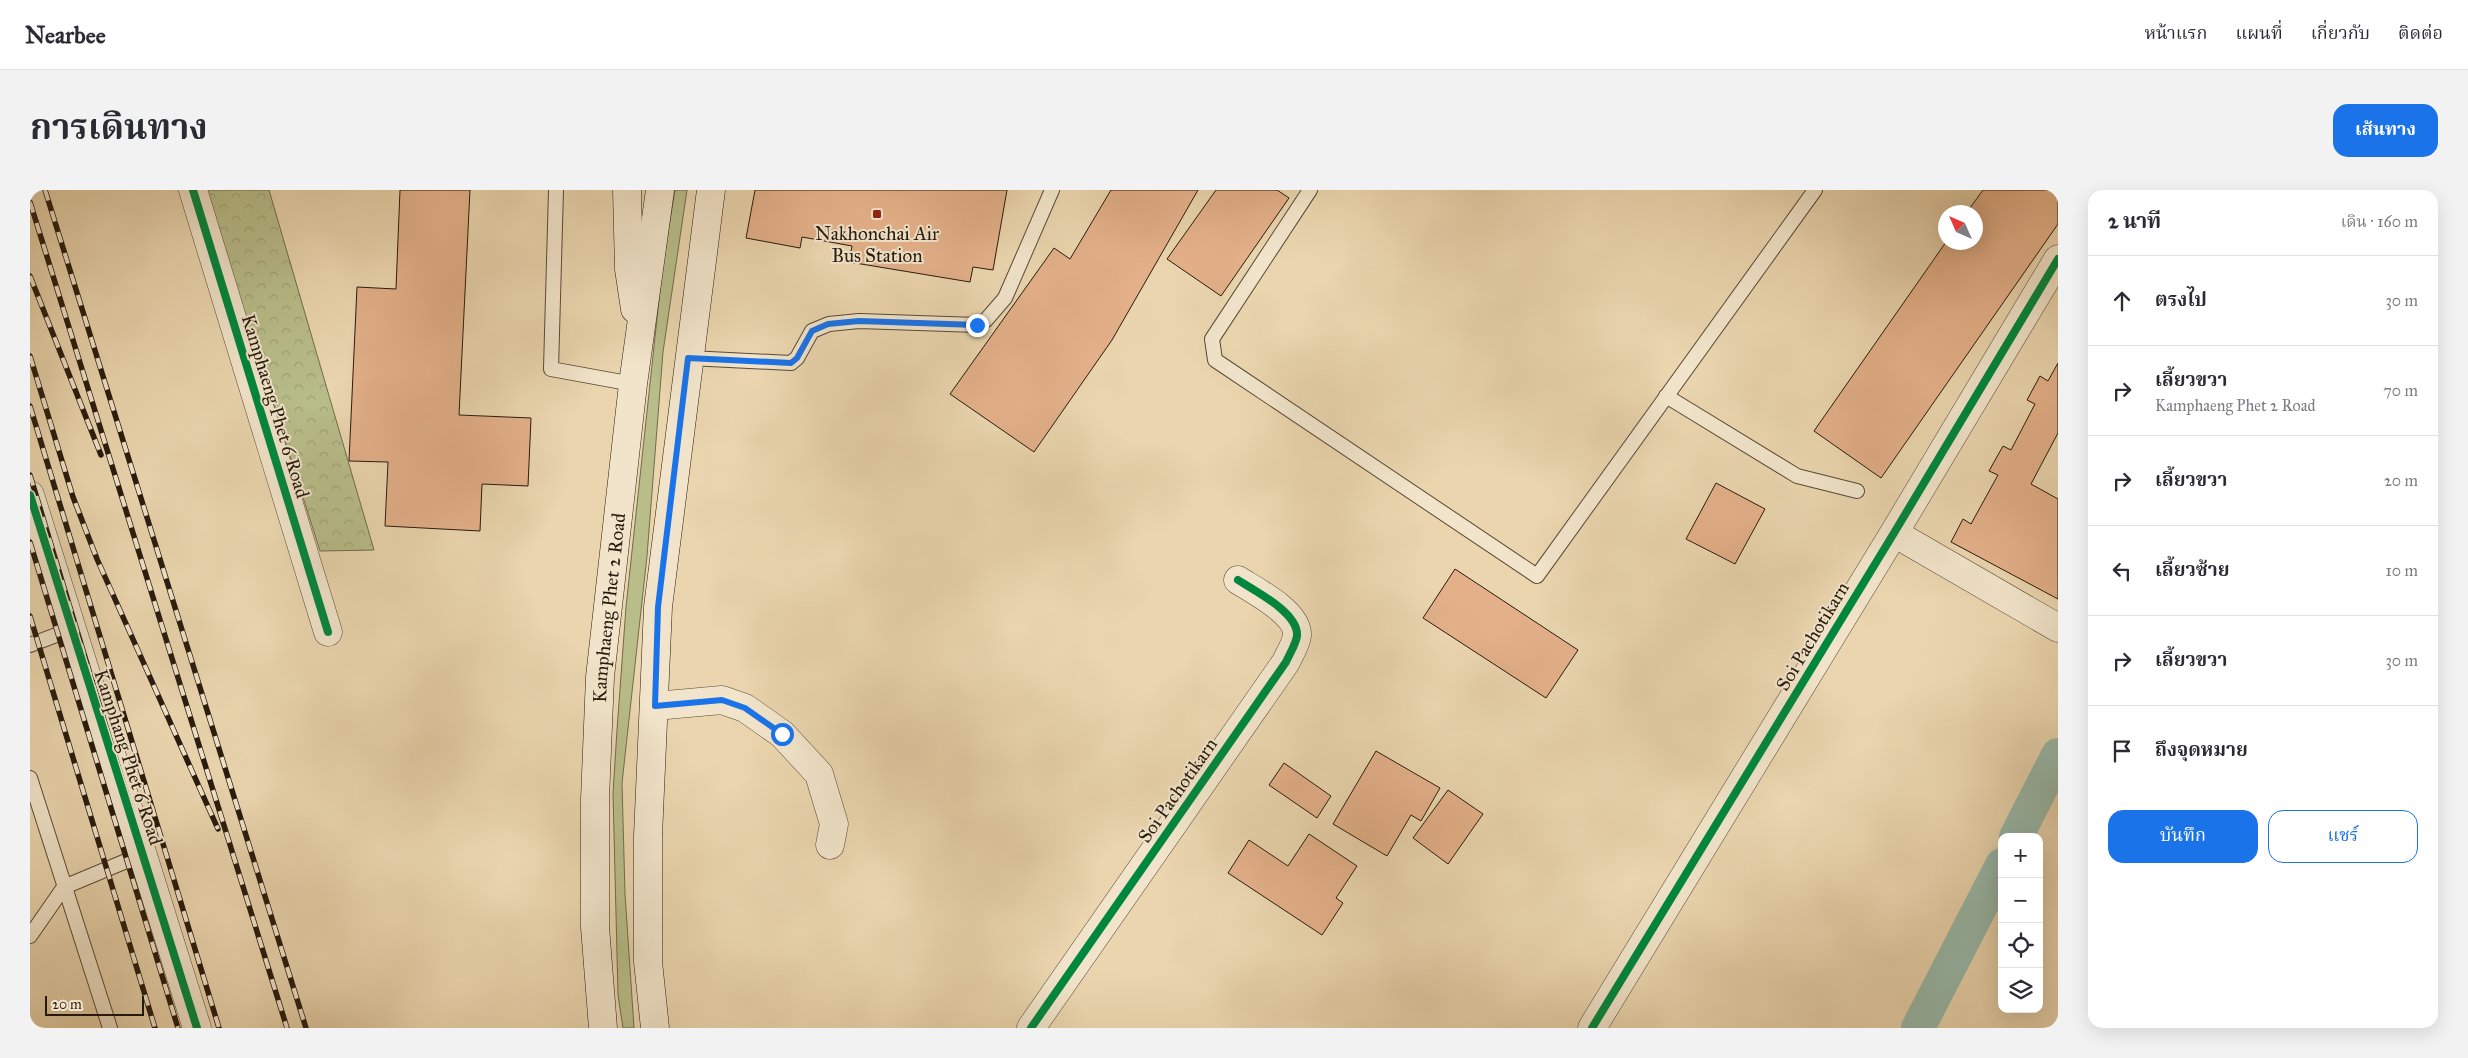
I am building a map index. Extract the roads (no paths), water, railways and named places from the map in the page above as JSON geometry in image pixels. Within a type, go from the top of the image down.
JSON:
[{"type":"street","name":"Kamphaeng Phet 6 Road","points":[[193,190],[328,632]]},
{"type":"street","points":[[626,190],[629,269],[640,337]]},
{"type":"street","name":"Kamphaeng Phet 2 Road","points":[[603,1028],[595,927],[595,799],[600,677],[633,384],[660,190]]},
{"type":"street","points":[[655,1028],[648,962],[648,836],[658,607],[688,358],[711,190]]},
{"type":"street","name":"Soi Pachotikarn","points":[[1592,1028],[1894,533],[2058,259]]},
{"type":"street","name":"Kamphang Phet 6 Road","points":[[31,500],[198,1028]]},
{"type":"street","points":[[1894,533],[2058,628]]},
{"type":"street","name":"Soi Pachotikarn","points":[[1031,1028],[1286,662],[1297,636],[1294,622],[1276,605],[1238,580]]},
{"type":"street","points":[[655,706],[722,700],[745,708],[782,734],[819,774],[834,824],[830,845]]},
{"type":"lane","points":[[556,190],[551,369],[633,384]]},
{"type":"lane","points":[[688,358],[791,363],[797,358],[812,331],[819,326],[838,322],[977,325],[986,320],[1005,298],[1052,190]]},
{"type":"lane","points":[[1310,190],[1212,339],[1214,360],[1536,576],[1814,190]]},
{"type":"lane","points":[[1666,396],[1797,476],[1857,491]]},
{"type":"lane","points":[[30,645],[72,629]]},
{"type":"lane","points":[[30,778],[110,1028]]},
{"type":"lane","points":[[30,936],[64,887],[143,854]]},
{"type":"waterway","points":[[2018,833],[2058,755]]},
{"type":"waterway","points":[[1918,1028],[1998,873]]},
{"type":"railway","points":[[45,190],[306,1028]]},
{"type":"railway","points":[[30,202],[287,1028]]},
{"type":"railway","points":[[30,276],[101,455]]},
{"type":"railway","points":[[30,356],[73,497],[97,559],[218,829]]},
{"type":"railway","points":[[30,406],[219,1028]]},
{"type":"railway","points":[[30,475],[197,1028]]},
{"type":"railway","points":[[30,542],[178,1028]]},
{"type":"railway","points":[[30,616],[155,1028]]},
{"type":"place","name":"Nakhonchai Air Bus Station","points":[[877,214]]}]
